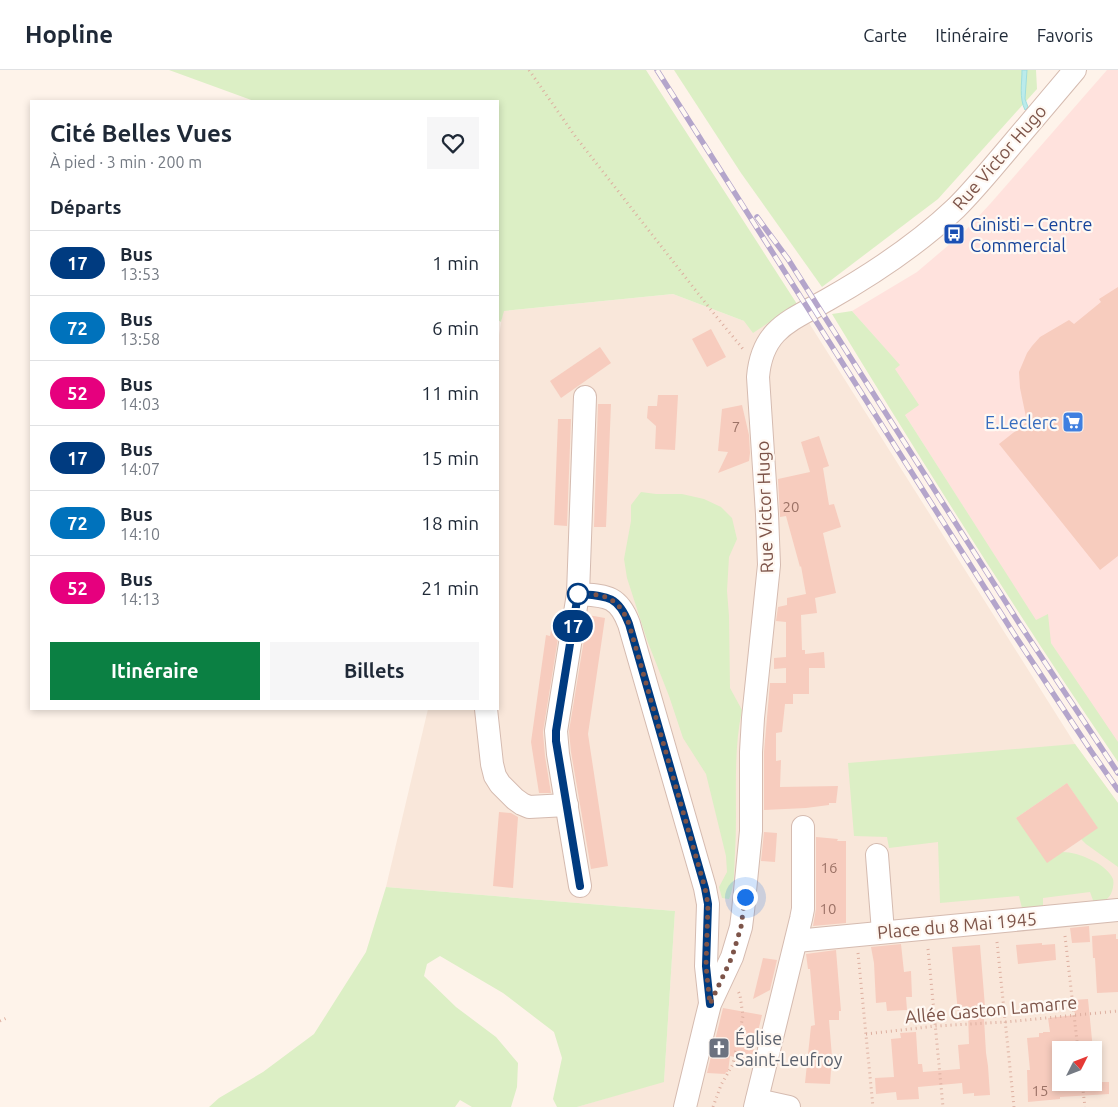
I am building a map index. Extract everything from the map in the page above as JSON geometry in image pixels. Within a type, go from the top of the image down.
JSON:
[{"type":"street","name":"Rue Victor Hugo","points":[[685,1107],[710,1004],[732,957],[741,927],[744,904],[752,816],[754,718],[769,565],[758,385],[759,367],[765,347],[782,326],[845,290],[895,257],[930,231],[955,209],[979,184],[1075,70]]},
{"type":"street","points":[[580,886],[558,754],[556,731],[578,594],[585,397]]},
{"type":"street","points":[[578,594],[609,598],[621,608],[629,624],[705,888],[708,904],[706,966],[710,1004]]},
{"type":"street","points":[[486,710],[492,764],[495,776],[500,784],[515,799],[529,807],[567,805]]},
{"type":"street","points":[[789,1107],[756,1103],[801,919],[803,826]]},
{"type":"street","points":[[878,855],[883,932]]},
{"type":"street","name":"Place du 8 Mai 1945","points":[[796,941],[1118,910]]},
{"type":"path","points":[[529,70],[575,136],[711,310],[759,367]]},
{"type":"path","points":[[1062,915],[1077,1041]]},
{"type":"path","points":[[995,922],[1014,1107]]},
{"type":"path","points":[[926,928],[943,1107]]},
{"type":"path","points":[[856,935],[873,1107]]},
{"type":"path","points":[[712,1107],[721,1085],[733,1064],[743,1016],[740,995],[725,972]]},
{"type":"path","name":"Allée Gaston Lamarre","points":[[866,1034],[936,1026],[1005,1022],[1118,1011]]},
{"type":"path","points":[[0,1021],[9,1018]]},
{"type":"path","points":[[1083,1091],[1085,1107]]},
{"type":"shaded area","points":[[1107,70],[1118,70],[1118,744],[1036,621],[882,379],[899,365],[852,311],[917,272],[964,232]]},
{"type":"shaded area","points":[[673,294],[744,321],[797,304],[1075,744],[1118,803],[1118,1107],[577,1107],[664,1081],[675,911],[386,887],[428,710],[499,710],[499,335],[503,311]]},
{"type":"green space","points":[[169,70],[646,70],[797,304],[753,333],[744,321],[673,294],[504,311],[501,322],[499,321],[499,100],[251,100]]},
{"type":"green space","points":[[674,70],[1036,70],[1037,89],[938,199],[822,287],[741,173]]},
{"type":"green space","points":[[852,311],[900,365],[895,369],[919,405],[905,415],[1036,620],[1048,614],[1051,643],[1118,742],[1118,762],[972,539],[832,314]]},
{"type":"green space","points":[[641,492],[682,494],[704,499],[721,507],[732,518],[737,539],[729,557],[727,591],[730,688],[742,710],[736,763],[734,877],[729,899],[722,898],[719,887],[727,872],[726,856],[706,774],[683,738],[647,640],[627,578],[624,559],[631,521],[631,505]]},
{"type":"green space","points":[[1075,744],[1118,803],[1118,867],[1081,839],[1097,828],[1067,783],[1016,818],[1063,852],[1084,857],[1105,868],[1113,879],[1113,888],[1109,897],[1105,900],[1094,903],[1090,892],[1043,898],[1043,907],[1022,908],[1019,896],[940,903],[938,842],[889,848],[887,837],[854,836],[848,763]]},
{"type":"green space","points":[[386,887],[675,911],[664,1082],[577,1107],[557,1107],[553,1099],[562,1058],[554,1032],[503,993],[440,956],[427,964],[424,976],[456,1007],[496,1037],[518,1063],[517,1087],[511,1107],[472,1107],[460,1100],[455,1107],[209,1107],[219,1098],[263,1072],[314,1034],[366,952]]},
{"type":"water","points":[[1022,70],[1027,70],[1025,99],[1028,107],[1025,110],[1021,95]]},
{"type":"building","name":"E.Leclerc","points":[[1118,287],[1118,556],[1100,570],[999,444],[1027,422],[1020,388],[1019,372],[1032,346],[1040,337],[1069,320],[1074,324],[1101,302],[1099,299]]},
{"type":"building","points":[[711,329],[726,357],[707,367],[692,339]]},
{"type":"building","points":[[600,347],[611,363],[561,398],[550,381]]},
{"type":"building","points":[[658,395],[678,395],[675,450],[655,449],[656,426],[647,418],[648,406],[657,406]]},
{"type":"building","points":[[598,404],[611,404],[606,527],[594,527]]},
{"type":"building","points":[[742,405],[749,435],[749,461],[718,473],[728,452],[718,451],[722,409]]},
{"type":"building","points":[[558,419],[571,419],[567,526],[554,525]]},
{"type":"building","points":[[819,436],[829,466],[823,468],[829,505],[834,504],[841,527],[823,533],[836,593],[815,598],[817,613],[801,615],[802,650],[805,650],[805,654],[824,652],[825,668],[809,668],[809,694],[793,694],[793,704],[785,704],[782,732],[776,733],[776,761],[781,760],[780,787],[838,786],[836,803],[806,808],[764,810],[764,752],[770,683],[786,683],[786,668],[774,669],[774,658],[786,657],[786,622],[776,621],[778,607],[787,605],[787,598],[806,594],[801,566],[786,516],[780,517],[778,479],[810,472],[801,442]]},
{"type":"building","points":[[588,615],[605,618],[588,734],[608,866],[591,869],[569,731]]},
{"type":"building","points":[[552,625],[560,626],[543,732],[551,793],[539,793],[531,742],[546,635],[550,636]]},
{"type":"building","points":[[1067,783],[1098,828],[1047,863],[1016,818]]},
{"type":"building","points":[[499,812],[511,813],[518,817],[513,888],[493,886]]},
{"type":"building","points":[[764,832],[777,833],[775,862],[761,861]]},
{"type":"building","points":[[816,837],[846,841],[846,923],[813,926],[816,909]]},
{"type":"building","points":[[1089,926],[1090,942],[1072,943],[1070,928]]},
{"type":"building","points":[[1116,934],[1116,939],[1118,939],[1118,992],[1097,993],[1092,936]]},
{"type":"building","points":[[1042,943],[1042,945],[1055,944],[1056,960],[1018,964],[1016,945]]},
{"type":"building","points":[[901,944],[904,972],[911,971],[912,997],[906,997],[907,1010],[887,1011],[886,1002],[876,1003],[874,963],[871,947]]},
{"type":"building","points":[[980,945],[990,1095],[974,1096],[974,1093],[963,1094],[962,1083],[918,1087],[919,1099],[897,1100],[896,1092],[876,1094],[875,1078],[894,1077],[891,1039],[901,1038],[900,1033],[916,1032],[918,1064],[922,1064],[923,1072],[960,1069],[958,1045],[969,1044],[968,1012],[958,1013],[952,947]]},
{"type":"building","points":[[836,950],[841,1011],[839,1011],[839,1020],[829,1020],[832,1057],[830,1084],[805,1083],[811,1026],[815,1025],[810,969],[808,969],[806,954]]},
{"type":"building","points":[[763,958],[777,960],[770,990],[753,999]]},
{"type":"building","points":[[1088,999],[1092,1041],[1052,1041],[1052,1091],[1102,1091],[1102,1082],[1109,1082],[1109,1094],[1060,1097],[1060,1099],[1028,1102],[1027,1070],[1030,1070],[1027,1038],[1039,1037],[1039,1033],[1050,1032],[1048,1018],[1075,1015],[1073,1000]]},
{"type":"building","points":[[723,1008],[762,1015],[752,1056],[750,1055],[749,1060],[730,1056],[728,1072],[725,1074],[707,1073]]},
{"type":"railway","points":[[657,70],[1014,634],[1118,790]]},
{"type":"railway","points":[[757,217],[788,259],[1019,623],[1118,773]]},
{"type":"bus line","name":"17","points":[[580,886],[556,741],[578,594],[609,598],[621,608],[629,624],[705,888],[708,904],[706,966],[710,1004]]},
{"type":"place","name":"Ginisti – Centre Commercial","points":[[954,234]]},
{"type":"place","name":"E.Leclerc","points":[[1073,422]]},
{"type":"place","name":"Église Saint-Leufroy","points":[[719,1048]]},
{"type":"route","points":[[578,594],[609,598],[621,608],[629,624],[705,888],[708,904],[706,966],[710,1004],[732,957],[741,927],[745,897]]}]
